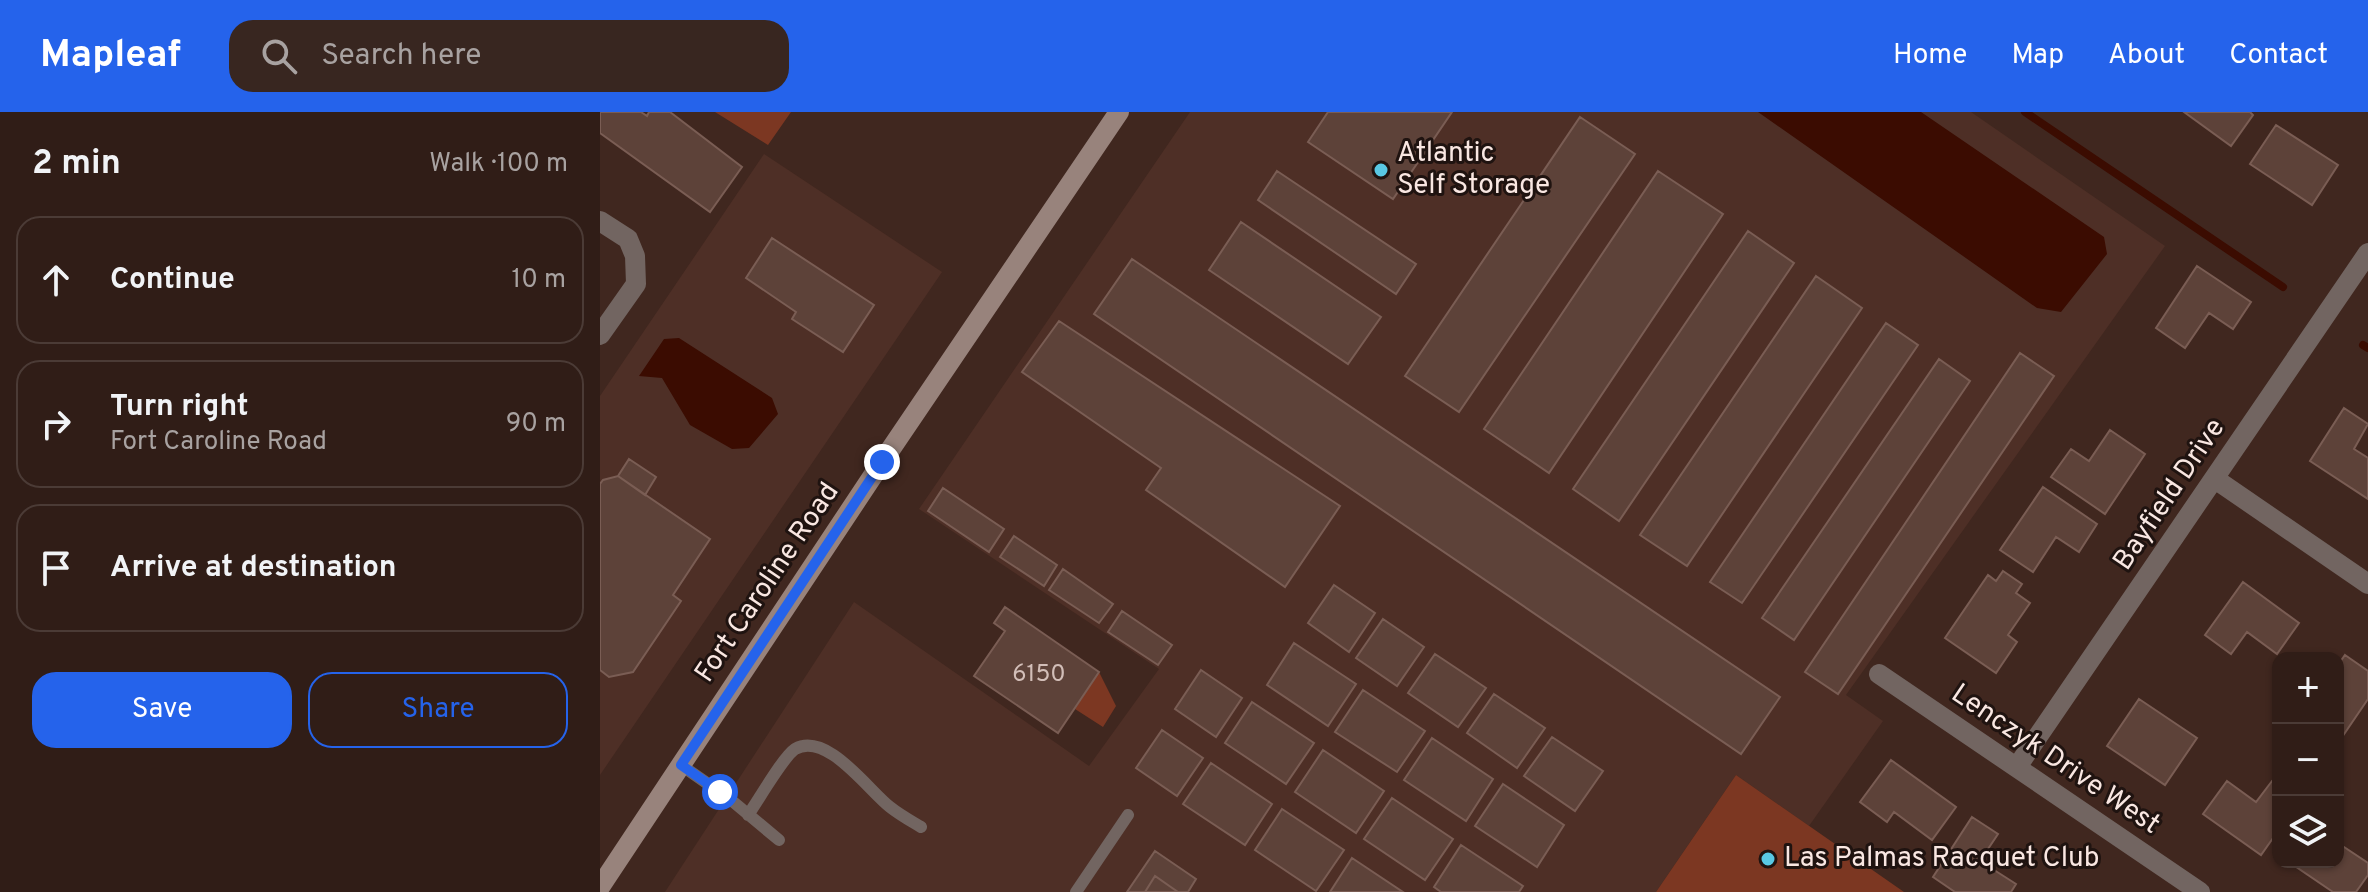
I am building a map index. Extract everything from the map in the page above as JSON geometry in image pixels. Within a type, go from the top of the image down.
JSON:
[{"type":"street","name":"Fort Caroline Road","points":[[600,887],[1119,112]]},
{"type":"street","points":[[600,221],[628,239],[635,256],[636,284],[600,335]]},
{"type":"street","name":"Bayfield Drive","points":[[2017,767],[2368,253]]},
{"type":"street","points":[[2215,479],[2368,584]]},
{"type":"street","name":"Lenczyk Drive West","points":[[1879,674],[2200,892]]},
{"type":"lane","points":[[748,815],[792,751],[804,746],[818,747],[858,773],[889,806],[921,827]]},
{"type":"lane","points":[[681,765],[779,840]]},
{"type":"lane","points":[[1076,892],[1128,815]]},
{"type":"shaded area","points":[[715,112],[791,112],[768,145]]},
{"type":"shaded area","points":[[1190,112],[1971,112],[2165,246],[1846,695],[1883,721],[1809,826],[1736,775],[1656,892],[665,892],[854,602],[1089,766],[1159,669],[919,509]]},
{"type":"shaded area","points":[[1758,112],[1921,112],[2104,237],[2107,254],[2061,312],[2037,308]]},
{"type":"shaded area","points":[[764,154],[942,272],[600,775],[600,396]]},
{"type":"shaded area","points":[[679,338],[772,398],[778,414],[749,448],[732,449],[690,425],[662,378],[639,376],[664,339]]},
{"type":"shaded area","points":[[1099,672],[1116,706],[1103,727],[1075,709]]},
{"type":"shaded area","name":"Las Palmas Racquet Club","points":[[1736,775],[1904,892],[1656,892]]},
{"type":"building","points":[[600,112],[641,112],[647,116],[649,112],[670,112],[742,167],[710,212],[600,133]]},
{"type":"building","name":"Atlantic Self Storage","points":[[1328,112],[1452,112],[1393,199],[1308,142]]},
{"type":"building","points":[[2184,112],[2250,112],[2253,115],[2231,146]]},
{"type":"building","points":[[1580,117],[1635,154],[1459,412],[1405,376]]},
{"type":"building","points":[[2276,125],[2338,165],[2312,205],[2250,164]]},
{"type":"building","points":[[1277,171],[1416,264],[1396,294],[1258,200]]},
{"type":"building","points":[[1658,171],[1723,214],[1549,473],[1484,429]]},
{"type":"building","points":[[1241,222],[1381,317],[1348,364],[1209,270]]},
{"type":"building","points":[[1748,231],[1794,263],[1619,521],[1573,489]]},
{"type":"building","points":[[772,238],[874,305],[843,352],[792,319],[796,312],[746,278]]},
{"type":"building","points":[[1132,259],[1780,697],[1741,754],[1094,314]]},
{"type":"building","points":[[2197,266],[2251,302],[2233,329],[2209,313],[2185,348],[2156,328]]},
{"type":"building","points":[[1816,276],[1862,308],[1687,566],[1640,535]]},
{"type":"building","points":[[1059,321],[1340,506],[1285,587],[1146,490],[1161,468],[1022,372]]},
{"type":"building","points":[[1886,323],[1918,345],[1742,603],[1710,582]]},
{"type":"building","points":[[2020,353],[2054,376],[1838,694],[1805,672]]},
{"type":"building","points":[[1939,359],[1970,381],[1794,640],[1762,618]]},
{"type":"building","points":[[2344,408],[2368,424],[2354,449],[2368,458],[2368,499],[2310,461]]},
{"type":"building","points":[[2110,430],[2145,454],[2105,514],[2051,477],[2071,449],[2089,461]]},
{"type":"building","points":[[629,459],[656,477],[645,495],[618,476]]},
{"type":"building","points":[[618,476],[710,539],[673,595],[681,601],[633,672],[609,677],[600,670],[600,484],[603,480]]},
{"type":"building","points":[[2043,487],[2097,524],[2079,552],[2056,537],[2033,572],[2000,550]]},
{"type":"building","points":[[943,488],[1004,529],[989,552],[928,511]]},
{"type":"building","points":[[1014,536],[1057,565],[1044,586],[1000,557]]},
{"type":"building","points":[[1063,569],[1113,604],[1099,623],[1049,590]]},
{"type":"building","points":[[2003,571],[2022,584],[2016,593],[2030,603],[2008,635],[2017,642],[1996,673],[1945,638],[1988,575],[1996,581]]},
{"type":"building","points":[[2243,582],[2299,623],[2278,652],[2247,632],[2231,654],[2205,635]]},
{"type":"building","points":[[1334,585],[1375,613],[1349,652],[1308,623]]},
{"type":"building","points":[[1005,607],[1099,672],[1058,733],[974,676],[1005,631],[994,623]]},
{"type":"building","points":[[1122,611],[1172,645],[1158,665],[1108,632]]},
{"type":"building","points":[[1383,619],[1424,647],[1397,686],[1356,658]]},
{"type":"building","points":[[1294,643],[1356,684],[1328,726],[1267,685]]},
{"type":"building","points":[[1435,654],[1486,688],[1458,727],[1408,693]]},
{"type":"building","points":[[2344,656],[2368,671],[2368,699],[2344,734],[2344,724]]},
{"type":"building","points":[[1201,670],[1242,698],[1216,737],[1175,709]]},
{"type":"building","points":[[1363,690],[1425,731],[1397,772],[1335,732]]},
{"type":"building","points":[[1494,694],[1545,728],[1517,768],[1467,733]]},
{"type":"building","points":[[2139,699],[2197,738],[2165,785],[2107,746]]},
{"type":"building","points":[[1252,702],[1314,743],[1286,784],[1225,743]]},
{"type":"building","points":[[1162,730],[1203,758],[1177,796],[1136,768]]},
{"type":"building","points":[[1552,737],[1603,771],[1575,811],[1524,776]]},
{"type":"building","points":[[1432,738],[1493,779],[1466,821],[1404,780]]},
{"type":"building","points":[[1323,750],[1384,791],[1356,833],[1295,792]]},
{"type":"building","points":[[1891,760],[1956,807],[1932,840],[1894,812],[1887,822],[1860,802]]},
{"type":"building","points":[[1211,763],[1272,804],[1245,845],[1183,804]]},
{"type":"building","points":[[2227,781],[2256,802],[2272,781],[2272,839],[2261,855],[2203,814]]},
{"type":"building","points":[[1503,784],[1564,825],[1537,867],[1475,826]]},
{"type":"building","points":[[1392,798],[1453,839],[1425,880],[1364,839]]},
{"type":"building","points":[[1282,809],[1344,850],[1316,891],[1255,850]]},
{"type":"building","points":[[1972,817],[1998,834],[1980,861],[2016,884],[2011,892],[1955,892],[1933,877]]},
{"type":"building","points":[[1461,845],[1523,886],[1519,892],[1441,892],[1434,887]]},
{"type":"building","points":[[2344,847],[2368,863],[2368,875],[2356,892],[2333,892],[2298,868],[2344,868]]},
{"type":"building","points":[[1155,851],[1196,879],[1188,892],[1178,892],[1155,876],[1145,892],[1127,892]]},
{"type":"building","points":[[1352,858],[1403,892],[1330,892]]},
{"type":"building","points":[[1155,876],[1178,892],[1145,892]]},
{"type":"waterway","points":[[2025,112],[2283,287]]},
{"type":"waterway","points":[[2363,345],[2368,348]]},
{"type":"place","name":"Atlantic Self Storage","points":[[1381,170]]},
{"type":"place","name":"Las Palmas Racquet Club","points":[[1768,859]]},
{"type":"route","points":[[720,792],[681,765],[882,462]]}]
